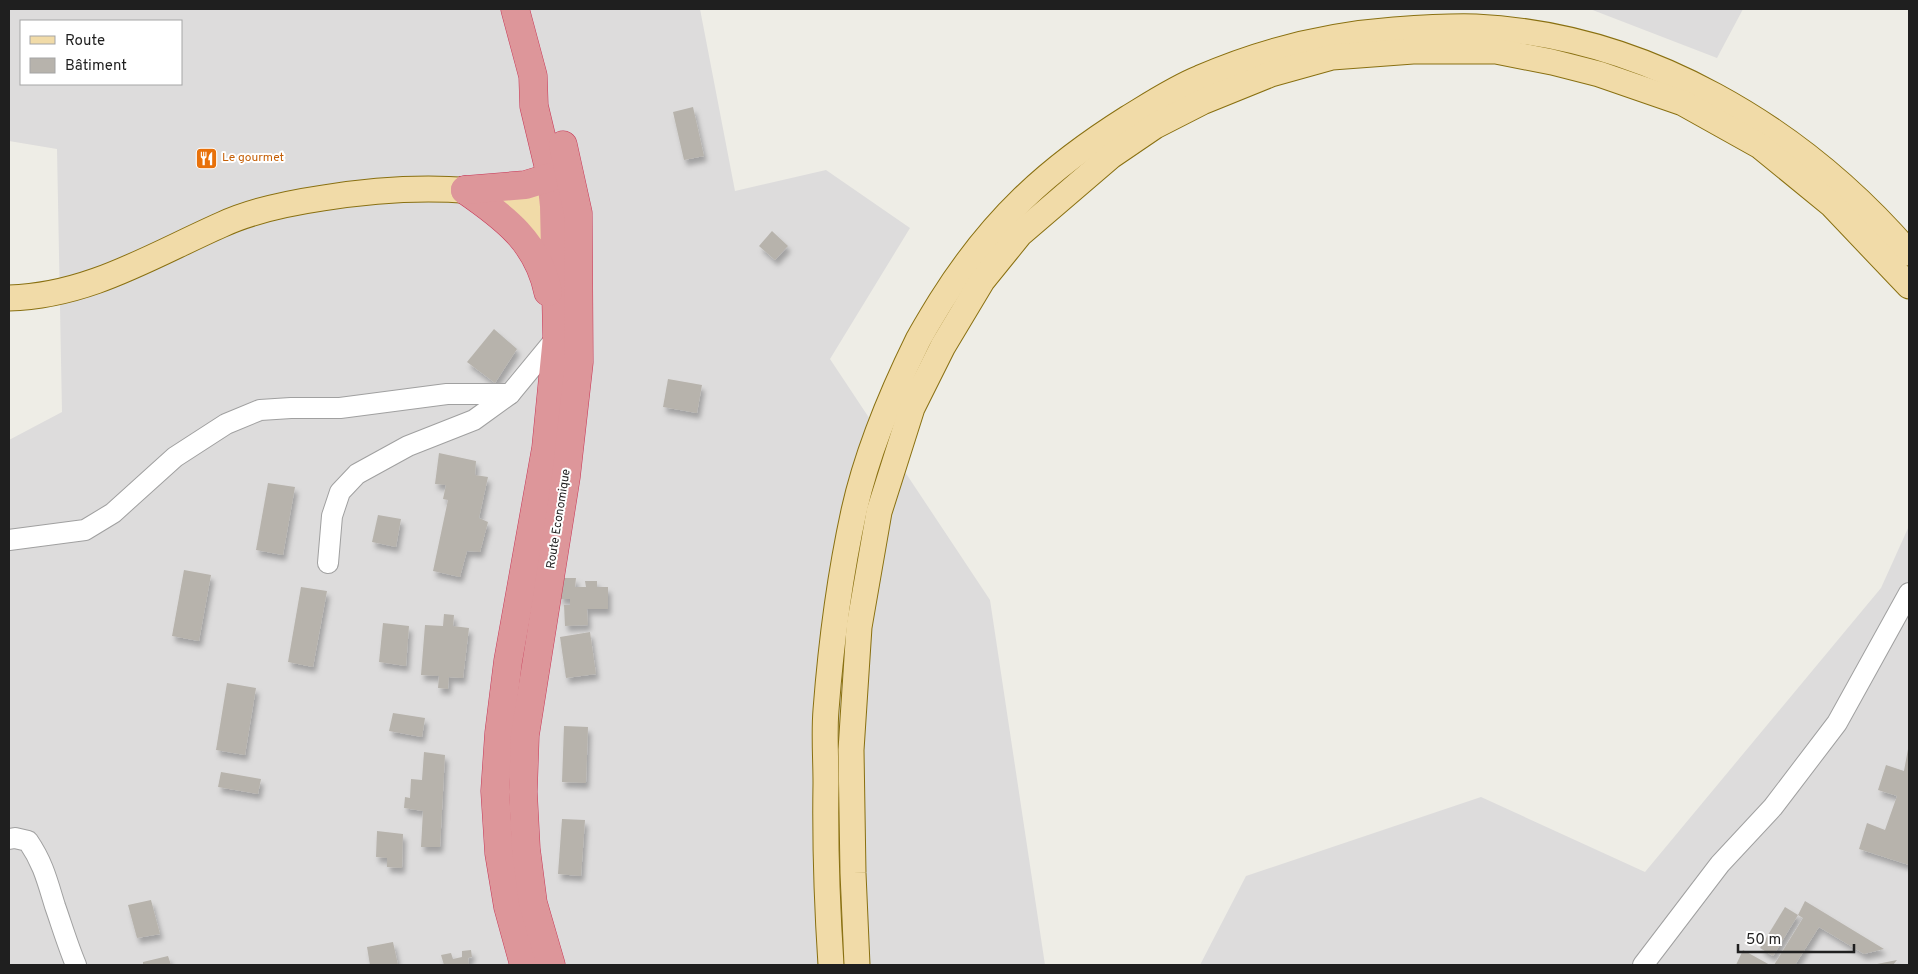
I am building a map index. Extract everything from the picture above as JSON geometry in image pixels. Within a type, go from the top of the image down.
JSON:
[{"type":"highway","name":"Route Economique","points":[[514,9],[533,76],[534,106],[551,177],[566,222],[546,448],[554,476],[525,735],[523,792],[526,849],[534,903],[551,965]]},
{"type":"highway","name":"Route Economique","points":[[524,965],[507,898],[499,853],[495,791],[498,733],[508,660],[554,476],[579,362],[566,222],[562,144],[547,98],[533,76]]},
{"type":"highway","points":[[465,190],[525,185],[551,177]]},
{"type":"highway","points":[[465,190],[499,213],[520,233],[539,263],[547,288],[556,333]]},
{"type":"main road","points":[[831,965],[826,878],[826,712],[841,580],[854,508],[870,456],[886,408],[920,336],[960,271],[997,224],[1021,200],[1040,182],[1090,142],[1196,79],[1257,56],[1322,38],[1426,28],[1475,27],[1518,31],[1608,50],[1701,88],[1774,132],[1808,156],[1838,180],[1888,229],[1909,253]]},
{"type":"main road","points":[[857,965],[851,750],[859,627],[879,512],[912,408],[943,346],[982,281],[1020,234],[1110,156],[1155,126],[1202,102],[1271,74],[1332,57],[1413,51],[1496,51],[1552,62],[1599,74],[1683,103],[1760,146],[1831,204],[1909,286]]},
{"type":"main road","points":[[9,298],[25,298],[57,293],[97,282],[142,264],[222,224],[260,211],[300,201],[352,193],[397,189],[436,188],[465,190],[511,214],[566,222]]},
{"type":"street","points":[[328,563],[332,516],[340,492],[357,474],[408,446],[474,420],[510,394],[556,333]]},
{"type":"street","points":[[9,540],[85,530],[113,513],[175,457],[226,424],[260,410],[340,408],[447,394],[510,394]]},
{"type":"street","points":[[1643,965],[1720,864],[1773,807],[1837,722],[1909,593]]},
{"type":"street","points":[[9,839],[16,838],[28,841],[38,855],[76,965]]},
{"type":"shaded area","points":[[9,9],[700,9],[735,191],[826,170],[910,228],[830,359],[990,600],[1045,965],[9,965],[9,440],[62,412],[57,149],[9,141]]},
{"type":"shaded area","points":[[1590,9],[1743,9],[1717,58]]},
{"type":"shaded area","points":[[1909,526],[1909,965],[1200,965],[1246,876],[1481,797],[1645,872],[1881,588]]},
{"type":"building","points":[[693,107],[704,156],[684,160],[673,112]]},
{"type":"building","points":[[772,231],[788,246],[775,260],[759,246]]},
{"type":"building","points":[[494,329],[517,349],[495,383],[467,362]]},
{"type":"building","points":[[668,379],[702,385],[697,413],[663,407]]},
{"type":"building","points":[[439,453],[476,461],[475,475],[488,477],[479,518],[488,522],[480,552],[467,551],[460,577],[433,571],[448,500],[443,499],[446,485],[435,484]]},
{"type":"building","points":[[268,483],[295,487],[283,555],[256,550]]},
{"type":"building","points":[[378,515],[401,519],[396,547],[372,542]]},
{"type":"building","points":[[184,570],[211,575],[199,641],[172,636]]},
{"type":"building","points":[[561,578],[576,578],[575,587],[586,587],[585,581],[597,581],[597,587],[608,587],[608,609],[587,609],[588,625],[565,626],[564,605],[570,605],[570,599],[560,599]]},
{"type":"building","points":[[301,587],[327,591],[313,667],[288,662]]},
{"type":"building","points":[[444,614],[454,615],[453,626],[469,628],[463,678],[449,677],[448,689],[438,688],[439,676],[421,675],[425,625],[443,626]]},
{"type":"building","points":[[383,623],[409,626],[406,666],[379,662]]},
{"type":"building","points":[[590,632],[596,674],[566,678],[560,637]]},
{"type":"building","points":[[227,683],[256,688],[245,755],[216,750]]},
{"type":"building","points":[[393,713],[425,718],[422,737],[389,731]]},
{"type":"building","points":[[564,726],[588,727],[586,783],[562,782]]},
{"type":"building","points":[[1908,749],[1909,865],[1859,849],[1867,823],[1885,830],[1897,796],[1878,790],[1886,765],[1904,771]]},
{"type":"building","points":[[424,752],[445,755],[440,847],[421,847],[423,811],[404,808],[405,797],[410,798],[411,779],[422,780]]},
{"type":"building","points":[[221,772],[261,779],[258,794],[218,787]]},
{"type":"building","points":[[562,819],[585,820],[581,876],[558,874]]},
{"type":"building","points":[[377,831],[403,834],[402,868],[387,867],[387,858],[376,857]]},
{"type":"building","points":[[151,900],[160,934],[137,938],[128,905]]},
{"type":"building","points":[[1805,901],[1884,949],[1864,954],[1819,927],[1795,965],[1774,965],[1803,918],[1798,915]]},
{"type":"building","points":[[1785,907],[1798,915],[1773,956],[1760,948]]},
{"type":"building","points":[[393,942],[398,965],[370,965],[367,947]]},
{"type":"building","points":[[471,950],[472,957],[468,958],[469,965],[444,965],[441,955],[451,953],[453,959],[462,957],[462,951]]},
{"type":"building","points":[[1743,950],[1770,965],[1736,965]]},
{"type":"building","points":[[168,956],[171,965],[143,965],[143,962]]},
{"type":"building","points":[[1897,960],[1893,965],[1877,965],[1877,964]]},
{"type":"place","name":"Le gourmet","points":[[206,158]]}]
